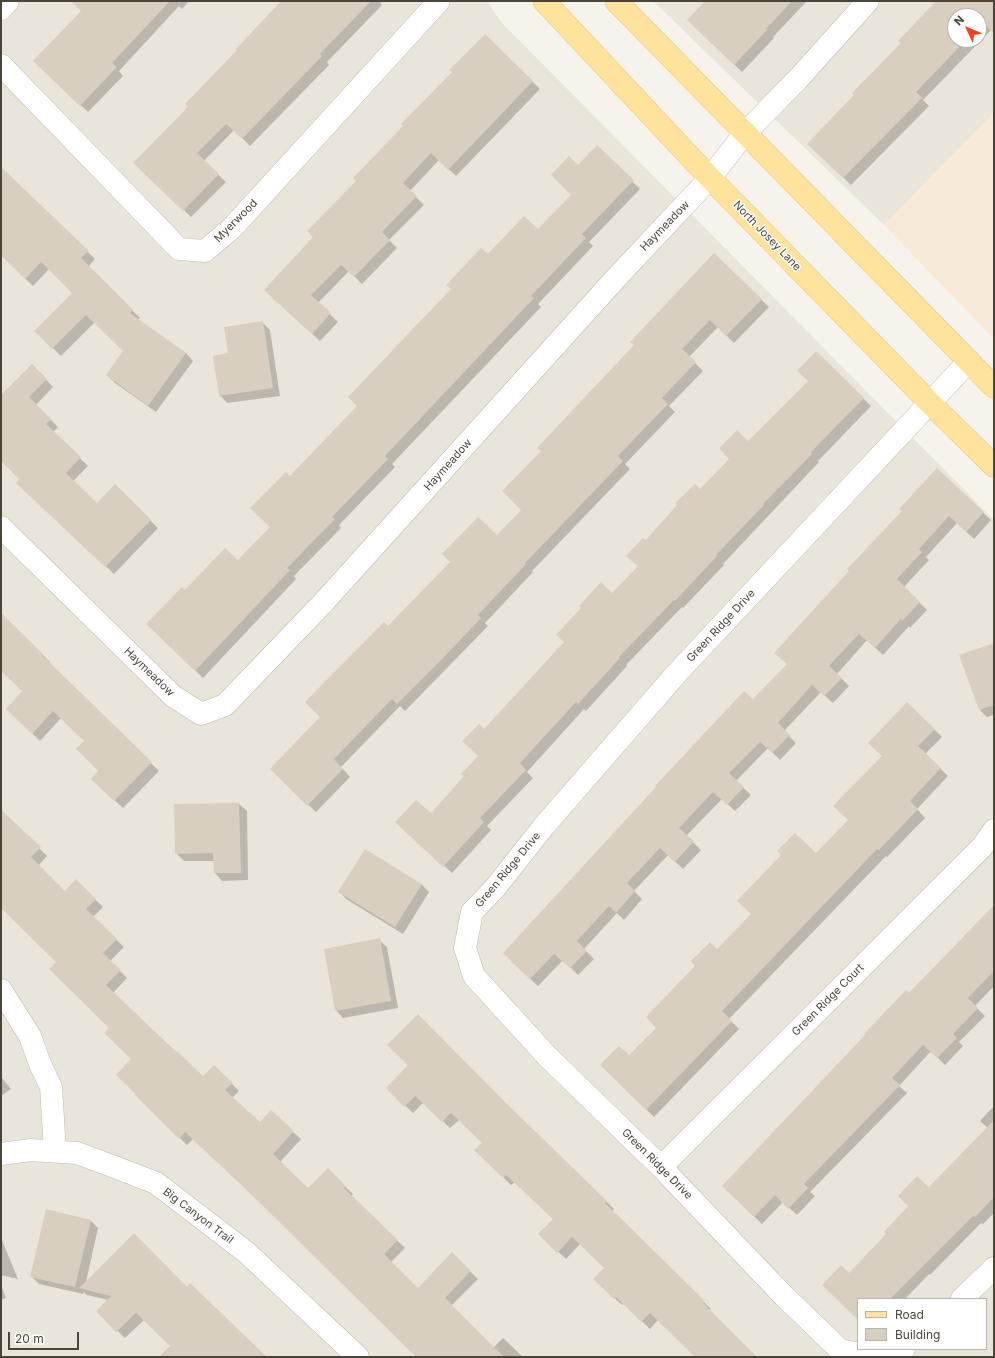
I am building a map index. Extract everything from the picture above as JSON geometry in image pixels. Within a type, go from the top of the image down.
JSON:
[{"type":"main road","name":"North Josey Lane","points":[[544,1],[710,178],[930,403],[994,466]]},
{"type":"main road","points":[[616,1],[994,387]]},
{"type":"street","points":[[1,9],[8,1]]},
{"type":"street","name":"Myerwood","points":[[1,65],[179,249],[205,251],[232,228],[439,1]]},
{"type":"street","name":"Haymeadow","points":[[1,527],[173,696],[201,714],[225,705],[322,604],[617,277],[710,178],[745,133],[798,79],[868,1]]},
{"type":"street","name":"Green Ridge Drive","points":[[903,1350],[864,1355],[840,1350],[783,1295],[661,1167],[547,1056],[474,976],[465,948],[472,912],[495,888],[544,826],[677,673],[969,362]]},
{"type":"street","name":"Green Ridge Court","points":[[661,1167],[977,852],[994,830]]},
{"type":"street","points":[[1,990],[30,1036],[40,1064],[51,1087],[55,1152]]},
{"type":"street","name":"Big Canyon Trail","points":[[1,1154],[30,1150],[77,1154],[156,1183],[246,1252],[358,1357]]},
{"type":"street","points":[[963,1298],[994,1268]]},
{"type":"shaded area","points":[[1,1],[487,1],[501,22],[994,520],[994,1357],[1,1357]]},
{"type":"shaded area","points":[[653,1],[994,1],[994,113],[884,225]]},
{"type":"shaded area","points":[[994,113],[994,339],[884,225]]},
{"type":"building","points":[[71,1],[170,1],[112,63],[117,67],[80,106],[33,61],[81,11]]},
{"type":"building","points":[[281,1],[371,1],[320,54],[322,56],[242,139],[226,124],[197,153],[219,174],[183,211],[133,163],[188,107],[185,104],[237,50],[236,49]]},
{"type":"building","points":[[705,1],[792,1],[734,65],[687,20]]},
{"type":"building","points":[[936,1],[994,1],[994,33],[987,27],[987,8],[947,8],[947,48],[958,48],[916,92],[922,98],[843,178],[807,144],[854,95],[852,93],[901,43],[898,41]]},
{"type":"building","points":[[485,34],[533,81],[448,170],[431,153],[403,183],[417,196],[382,232],[390,240],[354,277],[341,265],[311,295],[331,313],[312,334],[264,290],[313,237],[307,231],[356,181],[353,178],[403,126],[401,124],[452,72],[449,70]]},
{"type":"building","points":[[597,145],[634,180],[582,234],[586,238],[531,296],[534,298],[385,456],[388,459],[332,517],[335,519],[287,568],[290,570],[195,671],[146,624],[182,587],[185,590],[225,548],[238,560],[270,527],[250,508],[286,472],[290,476],[357,406],[348,397],[451,289],[446,285],[481,248],[488,254],[524,216],[538,229],[571,195],[551,175],[569,156],[578,165]]},
{"type":"building","points":[[1,167],[89,251],[81,258],[133,310],[130,313],[186,353],[148,406],[106,375],[123,351],[86,315],[52,349],[34,331],[72,293],[41,262],[25,279],[1,255]]},
{"type":"building","points":[[714,253],[762,299],[726,336],[710,320],[682,349],[696,362],[662,398],[668,404],[618,456],[623,461],[525,563],[526,564],[478,615],[481,618],[446,655],[397,704],[392,699],[334,759],[343,769],[307,806],[270,769],[320,717],[305,702],[384,622],[388,626],[450,562],[442,554],[478,517],[497,535],[521,510],[502,491],[541,451],[537,448],[634,345],[630,342]]},
{"type":"building","points":[[263,321],[273,388],[219,396],[213,356],[228,353],[224,327]]},
{"type":"building","points":[[816,351],[864,398],[811,452],[812,454],[763,504],[764,505],[716,555],[717,556],[675,601],[674,600],[619,657],[620,658],[578,704],[576,702],[520,763],[526,770],[480,818],[484,822],[443,867],[395,822],[416,800],[431,813],[464,776],[461,774],[478,756],[462,741],[479,724],[484,729],[564,642],[556,635],[581,608],[579,606],[601,582],[612,593],[638,566],[626,556],[643,538],[646,540],[677,505],[675,503],[695,484],[700,489],[729,459],[719,448],[737,430],[748,441],[808,381],[797,371]]},
{"type":"building","points":[[32,364],[47,379],[29,397],[51,419],[46,424],[81,457],[66,473],[97,503],[115,484],[151,520],[105,567],[16,483],[19,479],[1,461],[1,395]]},
{"type":"building","points":[[937,468],[984,512],[966,532],[949,516],[919,549],[922,552],[897,579],[920,602],[902,621],[901,619],[875,648],[859,634],[829,666],[842,678],[824,696],[812,685],[778,723],[790,735],[772,753],[760,742],[729,773],[744,787],[727,805],[713,792],[679,828],[694,841],[675,862],[660,848],[627,883],[635,891],[616,913],[609,906],[577,941],[587,951],[570,968],[554,954],[530,979],[503,953],[744,691],[753,699],[787,664],[774,653],[849,571],[847,569],[902,511],[899,509]]},
{"type":"building","points":[[1,613],[152,762],[114,801],[91,779],[98,771],[76,749],[84,741],[53,711],[32,734],[6,709],[22,691],[1,671]]},
{"type":"building","points":[[994,643],[994,705],[979,710],[959,655]]},
{"type":"building","points":[[907,702],[935,729],[918,746],[941,768],[910,801],[918,809],[879,850],[877,849],[722,1011],[732,1021],[646,1110],[600,1065],[619,1046],[629,1055],[656,1028],[646,1017],[695,966],[691,961],[710,942],[717,949],[751,914],[737,901],[781,855],[777,851],[795,833],[816,853],[848,820],[833,806],[882,756],[868,743]]},
{"type":"building","points":[[239,803],[241,873],[214,873],[213,853],[175,854],[174,804]]},
{"type":"building","points":[[1,810],[41,847],[31,857],[65,891],[76,879],[96,899],[86,909],[117,939],[103,953],[121,970],[106,985],[203,1076],[214,1065],[233,1083],[225,1090],[260,1122],[271,1110],[294,1131],[273,1154],[308,1188],[328,1168],[346,1186],[344,1188],[398,1240],[384,1254],[418,1288],[452,1252],[471,1271],[445,1298],[504,1357],[416,1357],[252,1195],[185,1132],[179,1139],[116,1075],[131,1059],[104,1033],[109,1028],[49,969],[56,962],[1,908]]},
{"type":"building","points":[[365,849],[422,884],[395,927],[338,892]]},
{"type":"building","points":[[994,905],[994,971],[968,998],[978,1008],[953,1034],[957,1038],[937,1058],[923,1045],[892,1078],[900,1085],[804,1184],[808,1188],[788,1209],[775,1195],[754,1217],[722,1186],[906,990],[909,993]]},
{"type":"building","points":[[380,938],[391,1001],[335,1011],[324,949]]},
{"type":"building","points":[[418,1014],[506,1103],[607,1201],[605,1203],[705,1301],[703,1303],[757,1357],[695,1357],[650,1313],[641,1322],[616,1297],[614,1299],[593,1279],[604,1268],[572,1237],[557,1253],[538,1234],[553,1219],[506,1175],[503,1178],[474,1150],[482,1143],[451,1113],[442,1122],[415,1096],[404,1107],[386,1088],[408,1065],[387,1045]]},
{"type":"building","points":[[994,1120],[994,1197],[891,1298],[857,1298],[857,1319],[822,1285],[841,1265],[849,1273],[886,1234],[884,1232],[908,1206],[898,1196],[917,1176],[929,1187]]},
{"type":"building","points":[[46,1209],[91,1220],[75,1287],[30,1277]]},
{"type":"building","points":[[134,1233],[187,1287],[190,1283],[267,1357],[159,1357],[170,1346],[136,1313],[116,1332],[96,1311],[111,1296],[79,1288]]}]
